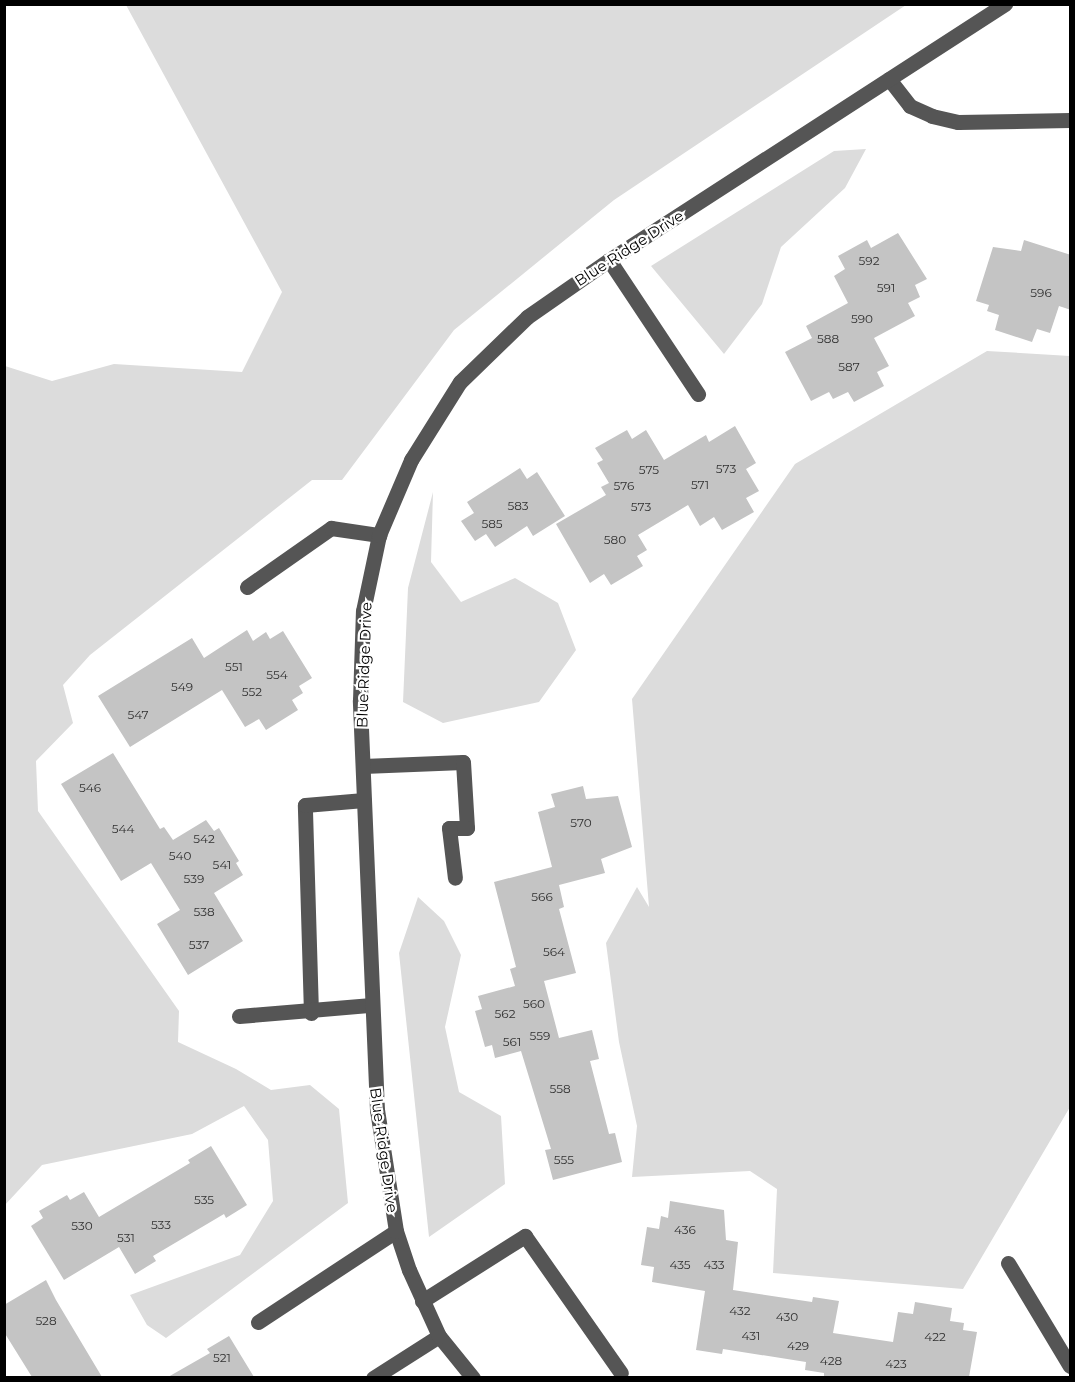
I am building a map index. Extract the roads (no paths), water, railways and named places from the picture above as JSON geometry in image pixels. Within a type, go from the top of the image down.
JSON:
[{"type":"street","name":"Blue Ridge Drive","points":[[473,1377],[439,1336],[422,1301],[396,1231],[383,1166],[369,1005],[360,700],[363,611],[379,535],[411,460],[460,382],[526,317],[609,260],[1005,4]]},
{"type":"street","points":[[889,79],[910,106],[940,118],[958,122],[1071,120]]},
{"type":"street","points":[[609,260],[698,394]]},
{"type":"street","points":[[247,587],[331,528],[379,535]]},
{"type":"street","points":[[363,766],[463,762],[467,828],[449,828],[455,878]]},
{"type":"street","points":[[311,1013],[305,805],[364,800]]},
{"type":"street","points":[[238,1016],[311,1013],[369,1005]]},
{"type":"street","points":[[258,1322],[396,1231]]},
{"type":"street","points":[[422,1301],[525,1236],[621,1373]]},
{"type":"street","points":[[1008,1263],[1071,1366]]},
{"type":"street","points":[[373,1377],[439,1336]]}]
